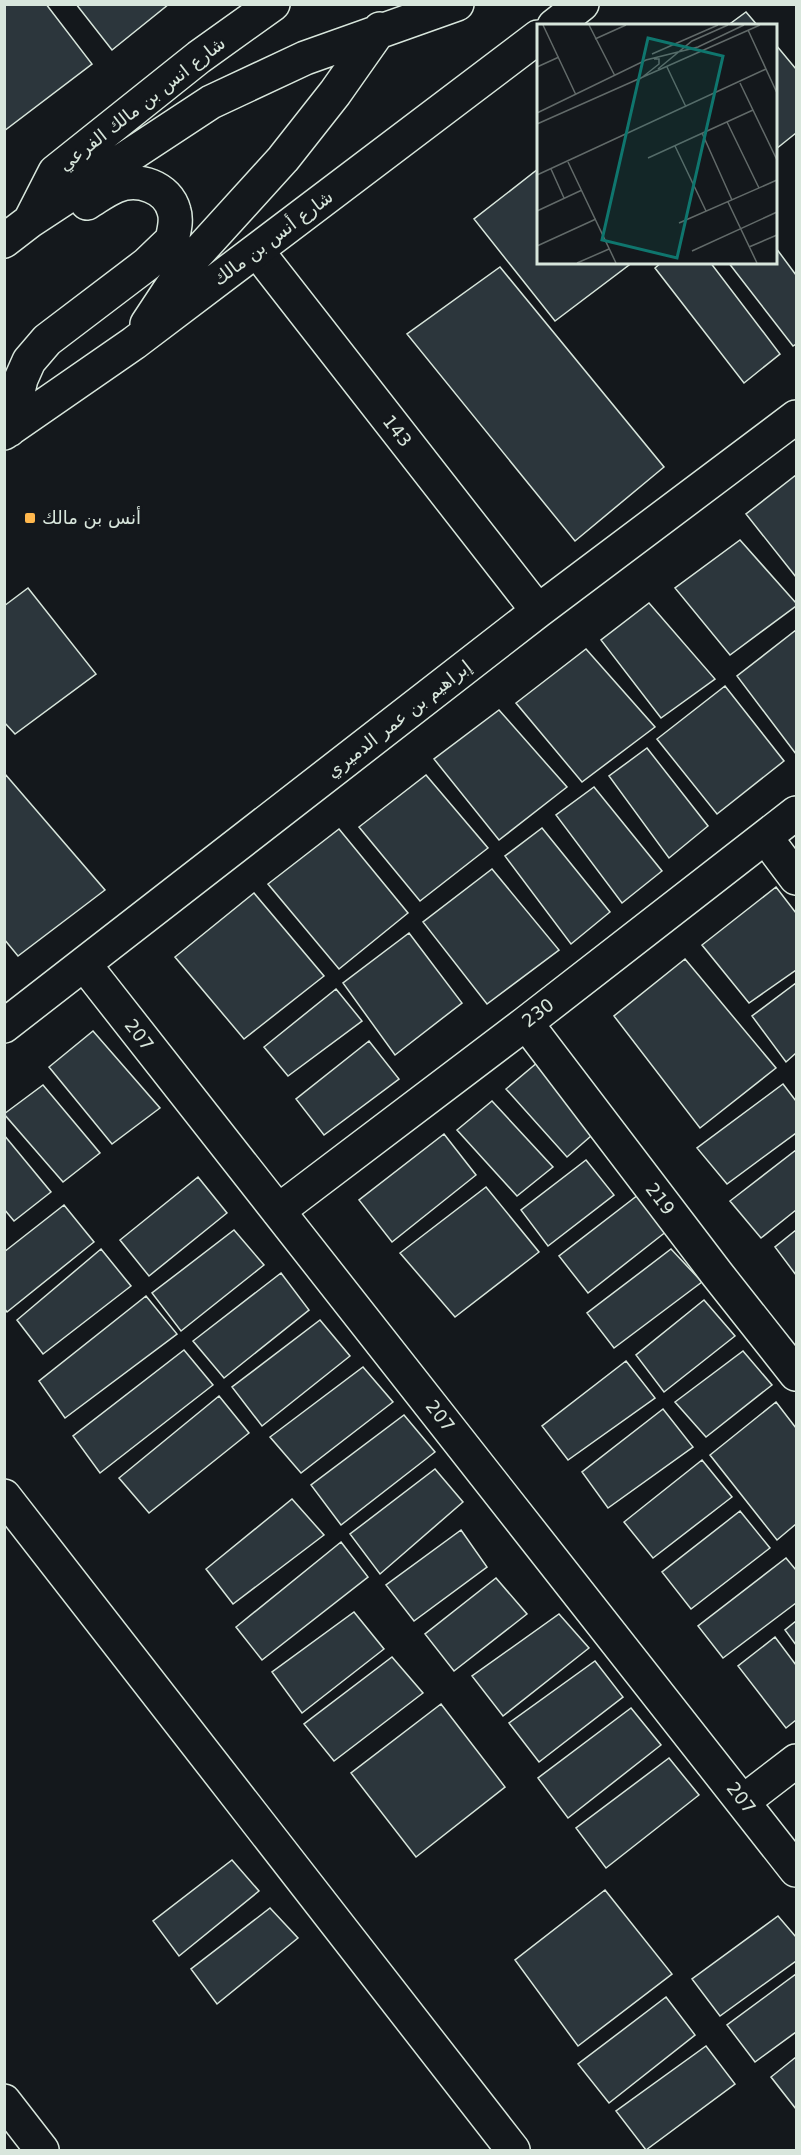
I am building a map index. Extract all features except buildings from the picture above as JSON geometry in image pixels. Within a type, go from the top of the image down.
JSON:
[{"type":"street","name":"شارع انس بن مالك الفرعي","points":[[17,231],[55,172],[199,57],[273,4]]},
{"type":"street","points":[[17,231],[211,102],[385,18],[457,4]]},
{"type":"street","points":[[557,24],[582,4]]},
{"type":"street","points":[[134,343],[184,268],[283,159],[335,93],[385,18]]},
{"type":"street","name":"شارع أنس بن مالك","points":[[7,432],[134,343],[537,39]]},
{"type":"street","points":[[7,432],[21,379],[29,361],[47,340],[162,252],[172,240],[175,212],[159,190],[149,184],[128,183],[107,190],[63,218],[17,231]]},
{"type":"street","name":"143","points":[[256,251],[538,611]]},
{"type":"street","name":"إبراهيم بن عمر الدميري","points":[[4,1026],[538,611],[796,417]]},
{"type":"street","name":"230","points":[[278,1211],[526,1023],[796,813]]},
{"type":"street","points":[[766,838],[796,878]]},
{"type":"street","name":"207","points":[[84,964],[796,1870]]},
{"type":"street","name":"219","points":[[526,1023],[796,1374]]},
{"type":"street","points":[[4,1496],[513,2151]]},
{"type":"street","points":[[744,1801],[796,1761]]},
{"type":"street","points":[[4,2101],[42,2151]]},
{"type":"place","name":"أنس بن مالك","points":[[30,518]]}]
